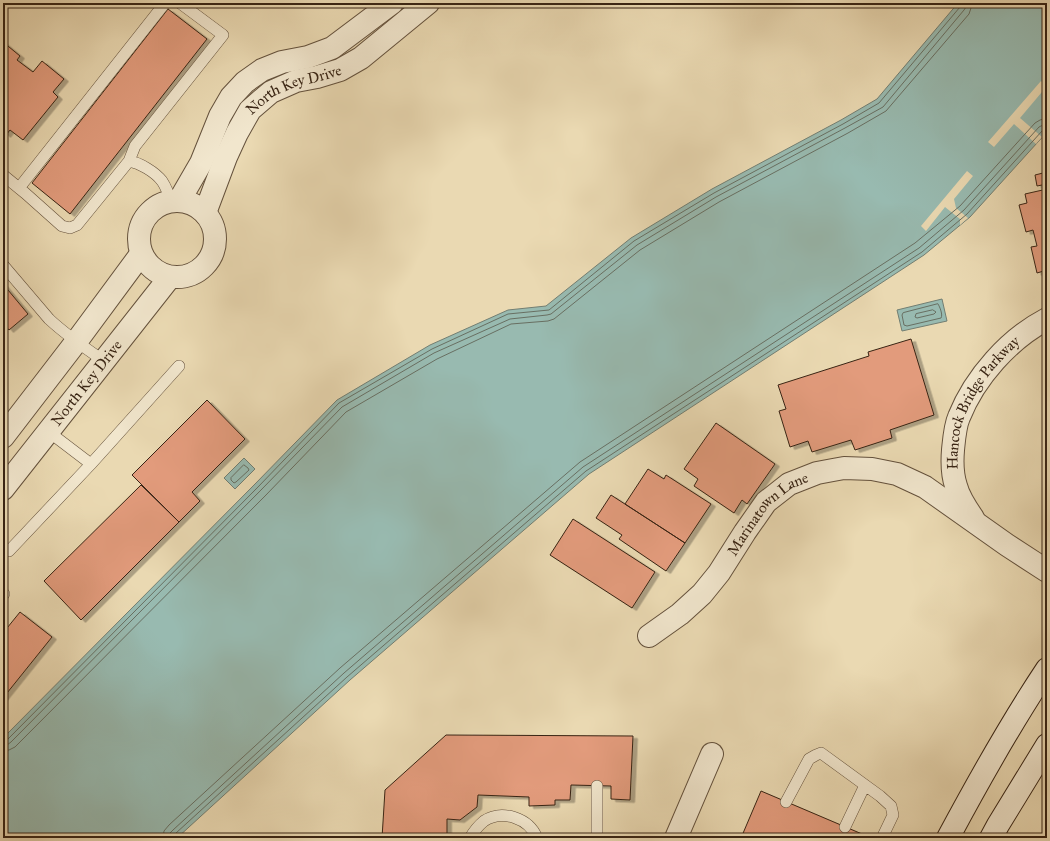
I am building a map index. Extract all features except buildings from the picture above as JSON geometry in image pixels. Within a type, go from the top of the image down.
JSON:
[{"type":"street","name":"North Key Drive","points":[[175,201],[201,162],[227,103],[245,82],[262,70],[282,62],[308,57],[332,48],[387,14],[428,3]]},
{"type":"street","name":"North Key Drive","points":[[206,213],[236,133],[250,110],[271,92],[296,81],[317,77],[340,70],[361,58],[387,14]]},
{"type":"street","points":[[184,201],[195,205],[206,213],[211,221],[215,234],[215,243],[211,256],[204,266],[194,274],[183,277],[170,277],[159,274],[148,265],[141,254],[138,242],[140,229],[144,219],[150,211],[161,204],[184,201]]},
{"type":"street","points":[[3,437],[141,254]]},
{"type":"street","name":"North Key Drive","points":[[3,489],[170,277]]},
{"type":"street","name":"Hancock Bridge Parkway","points":[[977,524],[964,506],[955,486],[952,464],[958,418],[968,396],[993,362],[1019,337],[1047,319]]},
{"type":"street","points":[[921,485],[937,481],[944,475],[952,464]]},
{"type":"street","name":"Marinatown Lane","points":[[648,636],[680,614],[702,594],[719,573],[766,502],[789,484],[816,473],[844,468],[872,469],[897,474],[925,487],[1047,571]]},
{"type":"street","points":[[948,838],[974,789],[1009,729],[1047,669]]},
{"type":"street","points":[[991,838],[1047,745]]},
{"type":"street","points":[[676,838],[712,754]]},
{"type":"lane","points":[[19,188],[165,3]]},
{"type":"lane","points":[[3,175],[62,226],[70,228],[77,225],[129,161],[135,146],[223,35],[180,3]]},
{"type":"lane","points":[[129,161],[137,162],[154,174],[163,182],[175,201]]},
{"type":"lane","points":[[3,264],[49,319],[76,342],[104,361]]},
{"type":"lane","points":[[9,551],[91,464],[179,366]]},
{"type":"lane","points":[[48,432],[91,464]]},
{"type":"lane","points":[[786,802],[809,759],[821,753],[891,806],[893,815],[882,838]]},
{"type":"lane","points":[[845,827],[865,785]]},
{"type":"lane","points":[[597,786],[597,838]]},
{"type":"lane","points":[[470,838],[475,829],[485,821],[496,816],[507,815],[518,818],[528,824],[537,838]]},
{"type":"water","points":[[958,3],[1047,3],[1047,132],[970,217],[924,255],[589,474],[350,680],[177,838],[3,838],[3,738],[337,400],[430,345],[508,310],[546,306],[631,238],[712,189],[877,99]]},
{"type":"water","points":[[942,299],[947,321],[902,331],[897,310]]},
{"type":"water","points":[[244,458],[255,469],[235,489],[224,478]]},
{"type":"pier","points":[[1041,81],[1047,86],[1020,118],[1042,137],[1036,144],[1014,124],[994,147],[988,142]]},
{"type":"pier","points":[[967,171],[973,176],[954,199],[956,208],[968,218],[960,225],[960,219],[945,207],[926,231],[921,226]]}]
